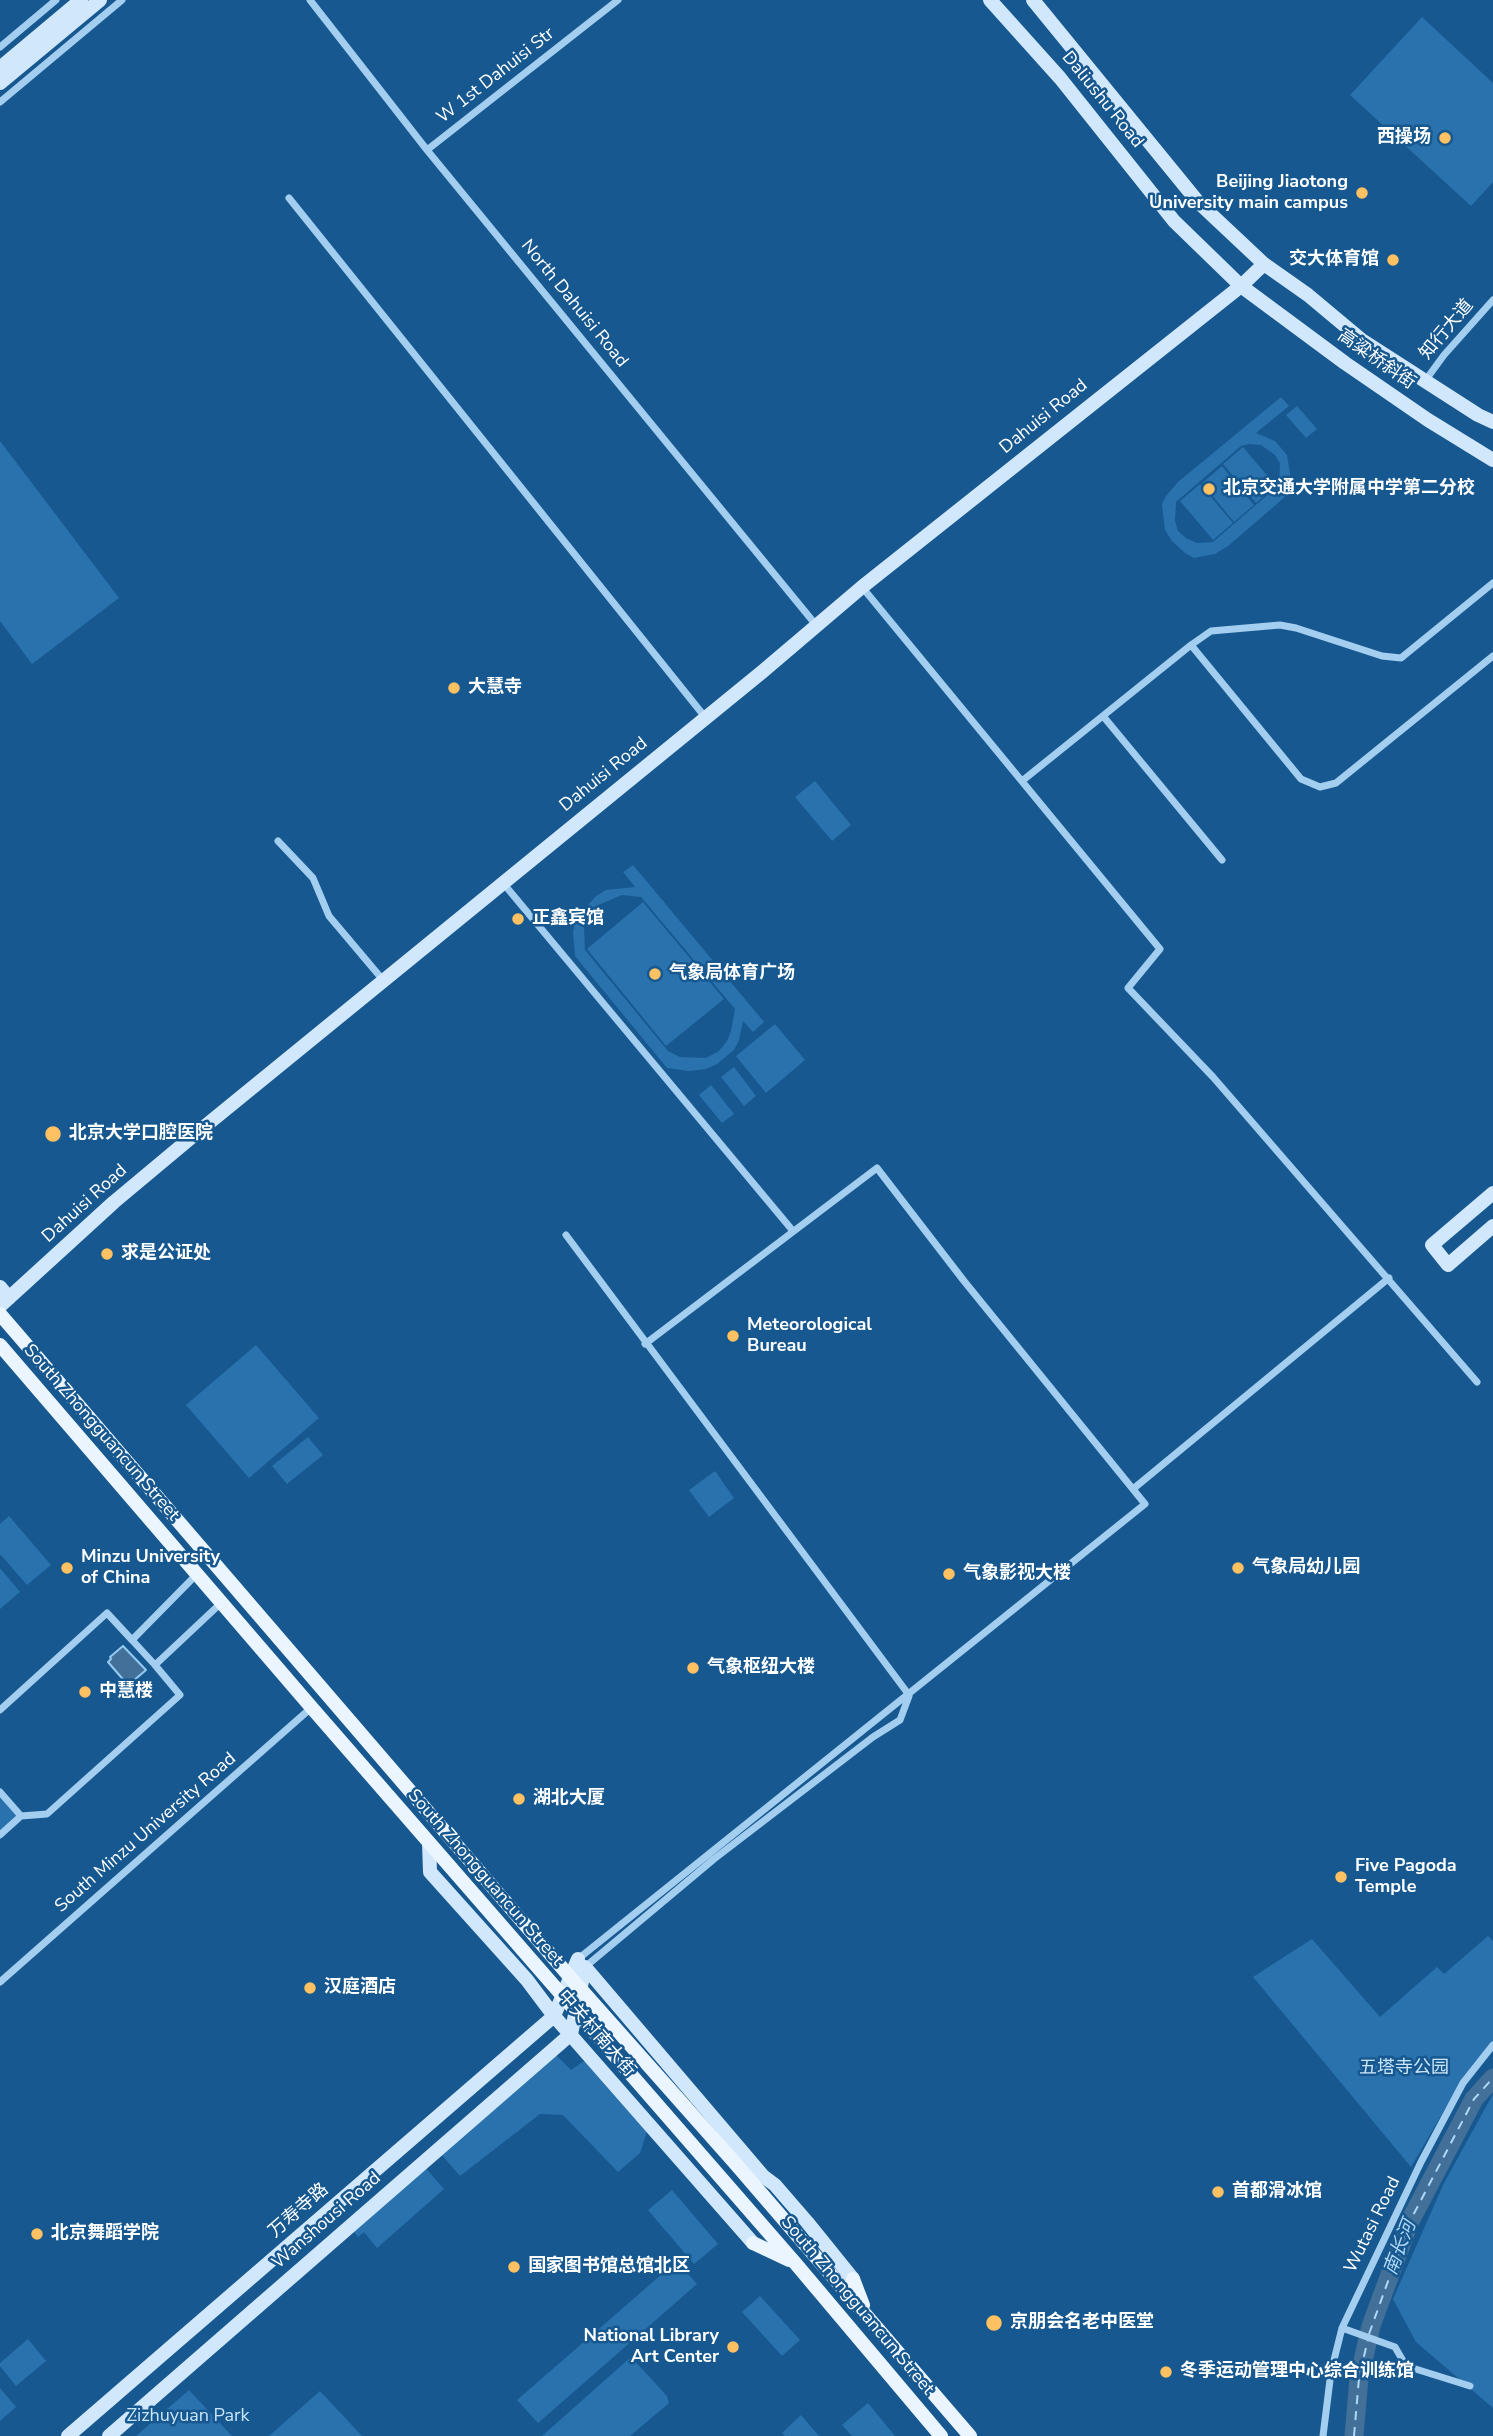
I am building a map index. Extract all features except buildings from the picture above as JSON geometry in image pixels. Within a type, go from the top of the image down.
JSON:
[{"type":"main road","name":"South Zhongguancun Street","points":[[0,1314],[575,1983],[735,2163],[970,2436]]},
{"type":"main road","name":"South Zhongguancun Street","points":[[0,1345],[796,2264],[941,2436]]},
{"type":"main road","points":[[735,2163],[763,2176]]},
{"type":"main road","points":[[752,2243],[796,2264]]},
{"type":"main road","points":[[853,2279],[867,2316]]},
{"type":"street","points":[[0,47],[57,0]]},
{"type":"street","points":[[0,68],[81,0]]},
{"type":"street","points":[[0,83],[100,0]]},
{"type":"street","points":[[0,102],[122,0]]},
{"type":"street","name":"North Dahuisi Road","points":[[310,0],[427,150],[816,626]]},
{"type":"street","name":"W 1st Dahuisi Str","points":[[427,150],[618,0]]},
{"type":"street","name":"Daliushu Road","points":[[990,0],[1060,78],[1174,221],[1241,286]]},
{"type":"street","name":"Daliushu Road","points":[[1032,0],[1198,202],[1264,264]]},
{"type":"street","points":[[289,198],[705,717]]},
{"type":"street","name":"Dahuisi Road","points":[[3,1297],[114,1202],[862,587],[1241,286],[1264,264]]},
{"type":"street","name":"高粱桥斜街","points":[[1264,264],[1308,295],[1363,341],[1493,422]]},
{"type":"street","name":"高粱桥斜街","points":[[1241,286],[1345,363],[1428,420],[1493,460]]},
{"type":"street","name":"知行大道","points":[[1425,381],[1444,355],[1493,300]]},
{"type":"street","points":[[1022,781],[1211,631],[1280,625],[1382,656],[1401,658],[1493,583]]},
{"type":"street","points":[[862,587],[1160,949],[1128,988],[1213,1077],[1477,1382]]},
{"type":"street","points":[[1191,645],[1301,779],[1320,787],[1336,783],[1493,656]]},
{"type":"street","points":[[1103,716],[1222,860]]},
{"type":"street","points":[[278,841],[313,878],[330,916],[383,981]]},
{"type":"street","points":[[503,883],[793,1231]]},
{"type":"street","points":[[570,2034],[575,2010],[575,1983],[582,1963],[708,1852],[909,1695],[1145,1504],[964,1281],[877,1168],[645,1344]]},
{"type":"street","points":[[1493,1193],[1432,1245],[1448,1265],[1493,1226]]},
{"type":"street","points":[[566,1235],[909,1695]]},
{"type":"street","points":[[1133,1489],[1389,1278]]},
{"type":"street","points":[[132,1640],[197,1574]]},
{"type":"street","points":[[155,1665],[222,1602]]},
{"type":"street","points":[[0,1710],[107,1613],[180,1695],[47,1814],[21,1816],[0,1835]]},
{"type":"street","points":[[582,1963],[873,1737],[900,1720],[909,1695]]},
{"type":"street","name":"South Minzu University Road","points":[[0,1982],[312,1708]]},
{"type":"street","points":[[0,1792],[21,1816]]},
{"type":"street","name":"中关村南大街","points":[[429,1843],[430,1872],[527,1980],[554,2016],[752,2243]]},
{"type":"street","name":"中关村南大街","points":[[582,1963],[853,2279]]},
{"type":"street","points":[[554,2016],[562,1996],[575,1983]]},
{"type":"street","name":"万寿寺路","points":[[68,2436],[554,2016]]},
{"type":"street","name":"Wanshousi Road","points":[[109,2436],[570,2034]]},
{"type":"street","name":"Wutasi Road","points":[[1324,2436],[1331,2372],[1342,2328],[1421,2162],[1464,2083],[1493,2045]]},
{"type":"street","points":[[1342,2328],[1395,2347],[1406,2366],[1470,2386]]},
{"type":"green space","name":"西操场","points":[[1422,17],[1493,83],[1493,182],[1471,206],[1350,95]]},
{"type":"green space","points":[[1281,397],[1289,406],[1256,433],[1275,441],[1287,455],[1291,479],[1285,497],[1228,546],[1215,554],[1194,558],[1172,541],[1165,530],[1162,504],[1178,482]],"holes":[[[1261,445],[1275,455],[1280,463],[1279,485],[1213,542],[1197,543],[1178,531],[1175,521],[1176,502],[1241,446]]]},
{"type":"green space","points":[[1297,406],[1317,429],[1306,438],[1286,415]]},
{"type":"green space","points":[[0,441],[119,598],[32,664],[0,621]]},
{"type":"green space","points":[[1243,447],[1276,486],[1256,503],[1223,464]]},
{"type":"green space","points":[[1222,466],[1254,505],[1234,522],[1202,483]]},
{"type":"green space","points":[[1200,484],[1233,523],[1213,540],[1180,501]]},
{"type":"green space","points":[[815,781],[851,825],[832,841],[795,797]]},
{"type":"green space","points":[[633,865],[764,1022],[753,1032],[743,1021],[734,1050],[717,1064],[706,1069],[689,1071],[667,1068],[575,956],[573,932],[576,919],[596,896],[606,890],[635,887],[623,872]],"holes":[[[622,895],[641,897],[735,1009],[727,1041],[719,1051],[706,1058],[680,1057],[668,1051],[585,950],[584,927],[596,906]]]},
{"type":"green space","name":"气象局体育广场","points":[[643,902],[724,999],[666,1046],[587,949]]},
{"type":"green space","points":[[775,1024],[805,1060],[766,1093],[736,1056]]},
{"type":"green space","points":[[734,1067],[756,1096],[744,1106],[721,1077]]},
{"type":"green space","points":[[711,1085],[734,1114],[722,1123],[699,1095]]},
{"type":"green space","points":[[256,1345],[319,1418],[249,1478],[186,1405]]},
{"type":"green space","points":[[308,1437],[323,1455],[287,1484],[272,1466]]},
{"type":"green space","points":[[715,1471],[734,1498],[709,1517],[689,1490]]},
{"type":"green space","points":[[9,1516],[51,1565],[27,1585],[0,1554],[0,1524]]},
{"type":"green space","points":[[0,1568],[20,1592],[0,1609]]},
{"type":"green space","points":[[0,1792],[21,1816],[0,1835]]},
{"type":"green space","name":"五塔寺公园","points":[[1488,1936],[1493,1941],[1493,2041],[1463,2078],[1411,2167],[1253,1977],[1312,1939],[1380,2017],[1437,1967],[1444,1974]]},
{"type":"green space","points":[[555,2054],[571,2070],[587,2059],[648,2128],[640,2153],[618,2172],[563,2115],[540,2114],[460,2176],[440,2153]]},
{"type":"green space","points":[[1493,2094],[1493,2408],[1416,2342],[1393,2299],[1444,2183]]},
{"type":"green space","points":[[424,2166],[444,2189],[377,2248],[364,2232],[358,2237],[352,2229]]},
{"type":"green space","points":[[672,2190],[718,2244],[694,2264],[648,2210]]},
{"type":"green space","points":[[677,2261],[697,2284],[538,2423],[517,2400]]},
{"type":"green space","points":[[760,2296],[800,2340],[782,2356],[742,2312]]},
{"type":"green space","points":[[28,2339],[46,2361],[16,2386],[0,2363]]},
{"type":"green space","points":[[631,2357],[667,2396],[669,2403],[630,2436],[542,2436]]},
{"type":"green space","points":[[0,2388],[16,2407],[0,2421]]},
{"type":"green space","name":"Zizhuyuan Park","points":[[189,2390],[232,2436],[136,2436]]},
{"type":"green space","name":"Zizhuyuan Park","points":[[320,2391],[362,2436],[269,2436]]},
{"type":"green space","points":[[868,2403],[895,2436],[852,2436],[842,2425]]},
{"type":"green space","points":[[801,2415],[819,2436],[785,2436],[782,2433]]},
{"type":"shaded area","points":[[123,1646],[146,1670],[127,1684],[108,1662]]},
{"type":"waterway","name":"南长河","points":[[1354,2436],[1359,2378],[1371,2326],[1409,2223],[1474,2099],[1493,2078]]},
{"type":"ferry route","points":[[1369,2334],[1409,2223],[1474,2099],[1493,2078]]},
{"type":"ferry route","points":[[1354,2436],[1359,2378],[1368,2339]]},
{"type":"place","name":"西操场","points":[[1445,138]]},
{"type":"place","name":"Beijing Jiaotong University main campus","points":[[1362,193]]},
{"type":"place","name":"交大体育馆","points":[[1393,260]]},
{"type":"place","name":"北京交通大学附属中学第二分校","points":[[1209,489]]},
{"type":"place","name":"大慧寺","points":[[454,688]]},
{"type":"place","name":"正鑫宾馆","points":[[518,919]]},
{"type":"place","name":"气象局体育广场","points":[[655,974]]},
{"type":"place","name":"北京大学口腔医院","points":[[53,1134]]},
{"type":"place","name":"求是公证处","points":[[107,1254]]},
{"type":"place","name":"Meteorological Bureau","points":[[733,1336]]},
{"type":"place","name":"Minzu University of China","points":[[67,1568]]},
{"type":"place","name":"气象局幼儿园","points":[[1238,1568]]},
{"type":"place","name":"气象影视大楼","points":[[949,1574]]},
{"type":"place","name":"气象枢纽大楼","points":[[693,1668]]},
{"type":"place","name":"中慧楼","points":[[85,1692]]},
{"type":"place","name":"湖北大厦","points":[[519,1799]]},
{"type":"place","name":"Five Pagoda Temple","points":[[1341,1877]]},
{"type":"place","name":"汉庭酒店","points":[[310,1988]]},
{"type":"place","name":"首都滑冰馆","points":[[1218,2192]]},
{"type":"place","name":"北京舞蹈学院","points":[[37,2234]]},
{"type":"place","name":"国家图书馆总馆北区","points":[[514,2267]]},
{"type":"place","name":"京朋会名老中医堂","points":[[994,2323]]},
{"type":"place","name":"National Library Art Center","points":[[733,2347]]},
{"type":"place","name":"冬季运动管理中心综合训练馆","points":[[1166,2372]]}]
